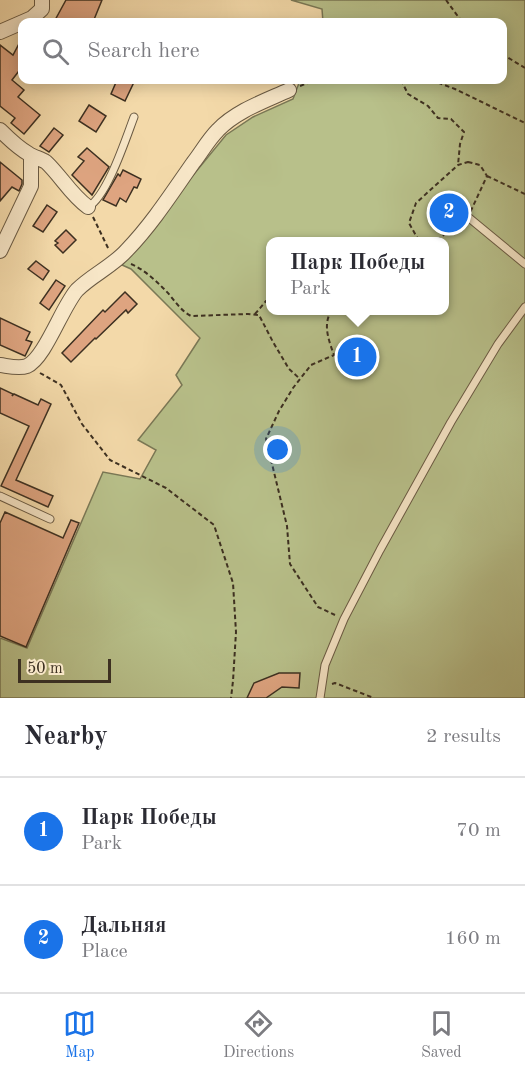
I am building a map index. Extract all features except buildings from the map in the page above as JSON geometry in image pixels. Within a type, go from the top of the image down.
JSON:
[{"type":"street","points":[[38,18],[42,0]]},
{"type":"street","points":[[0,32],[18,26]]},
{"type":"street","points":[[0,365],[27,366],[40,354],[77,290],[128,250],[218,130],[239,113],[289,90]]},
{"type":"street","points":[[0,130],[19,148],[31,156],[44,160],[79,201],[88,207]]},
{"type":"street","points":[[0,251],[31,186],[31,156]]},
{"type":"lane","points":[[88,207],[96,200],[112,172],[134,117]]},
{"type":"lane","points":[[468,217],[525,264]]},
{"type":"lane","points":[[320,698],[325,665],[344,619],[380,550],[451,422],[498,344],[525,307]]},
{"type":"lane","points":[[0,496],[50,519]]},
{"type":"path","points":[[446,0],[459,18]]},
{"type":"path","points":[[507,57],[525,68]]},
{"type":"path","points":[[289,90],[305,84]]},
{"type":"path","points":[[403,84],[408,94],[428,106],[438,118],[451,119],[464,132],[458,165]]},
{"type":"path","points":[[442,84],[525,123]]},
{"type":"path","points":[[417,237],[409,223],[416,203],[458,165],[468,162],[480,165],[487,176],[525,194]]},
{"type":"path","points":[[441,237],[468,217],[487,176]]},
{"type":"path","points":[[88,207],[108,250],[139,268],[163,287],[184,312],[191,316],[259,315],[289,369],[300,379]]},
{"type":"path","points":[[255,314],[266,301]]},
{"type":"path","points":[[329,315],[326,332],[334,355],[310,365],[279,411],[266,439],[287,526],[290,564],[318,607],[344,619]]},
{"type":"path","points":[[27,366],[61,385],[82,424],[110,460],[166,488],[214,525],[233,583],[236,632],[231,698]]},
{"type":"path","points":[[321,690],[335,683],[374,698]]},
{"type":"green space","points":[[291,0],[525,0],[525,698],[0,698],[0,638],[27,648],[103,472],[140,479],[156,450],[138,440],[182,385],[176,375],[200,338],[131,269],[122,265],[226,135],[253,117],[293,99],[299,84],[507,84],[507,18],[323,18],[322,9]]},
{"type":"place","name":"Дальняя","points":[[449,213]]},
{"type":"place","name":"Парк Победы","points":[[357,357]]}]
